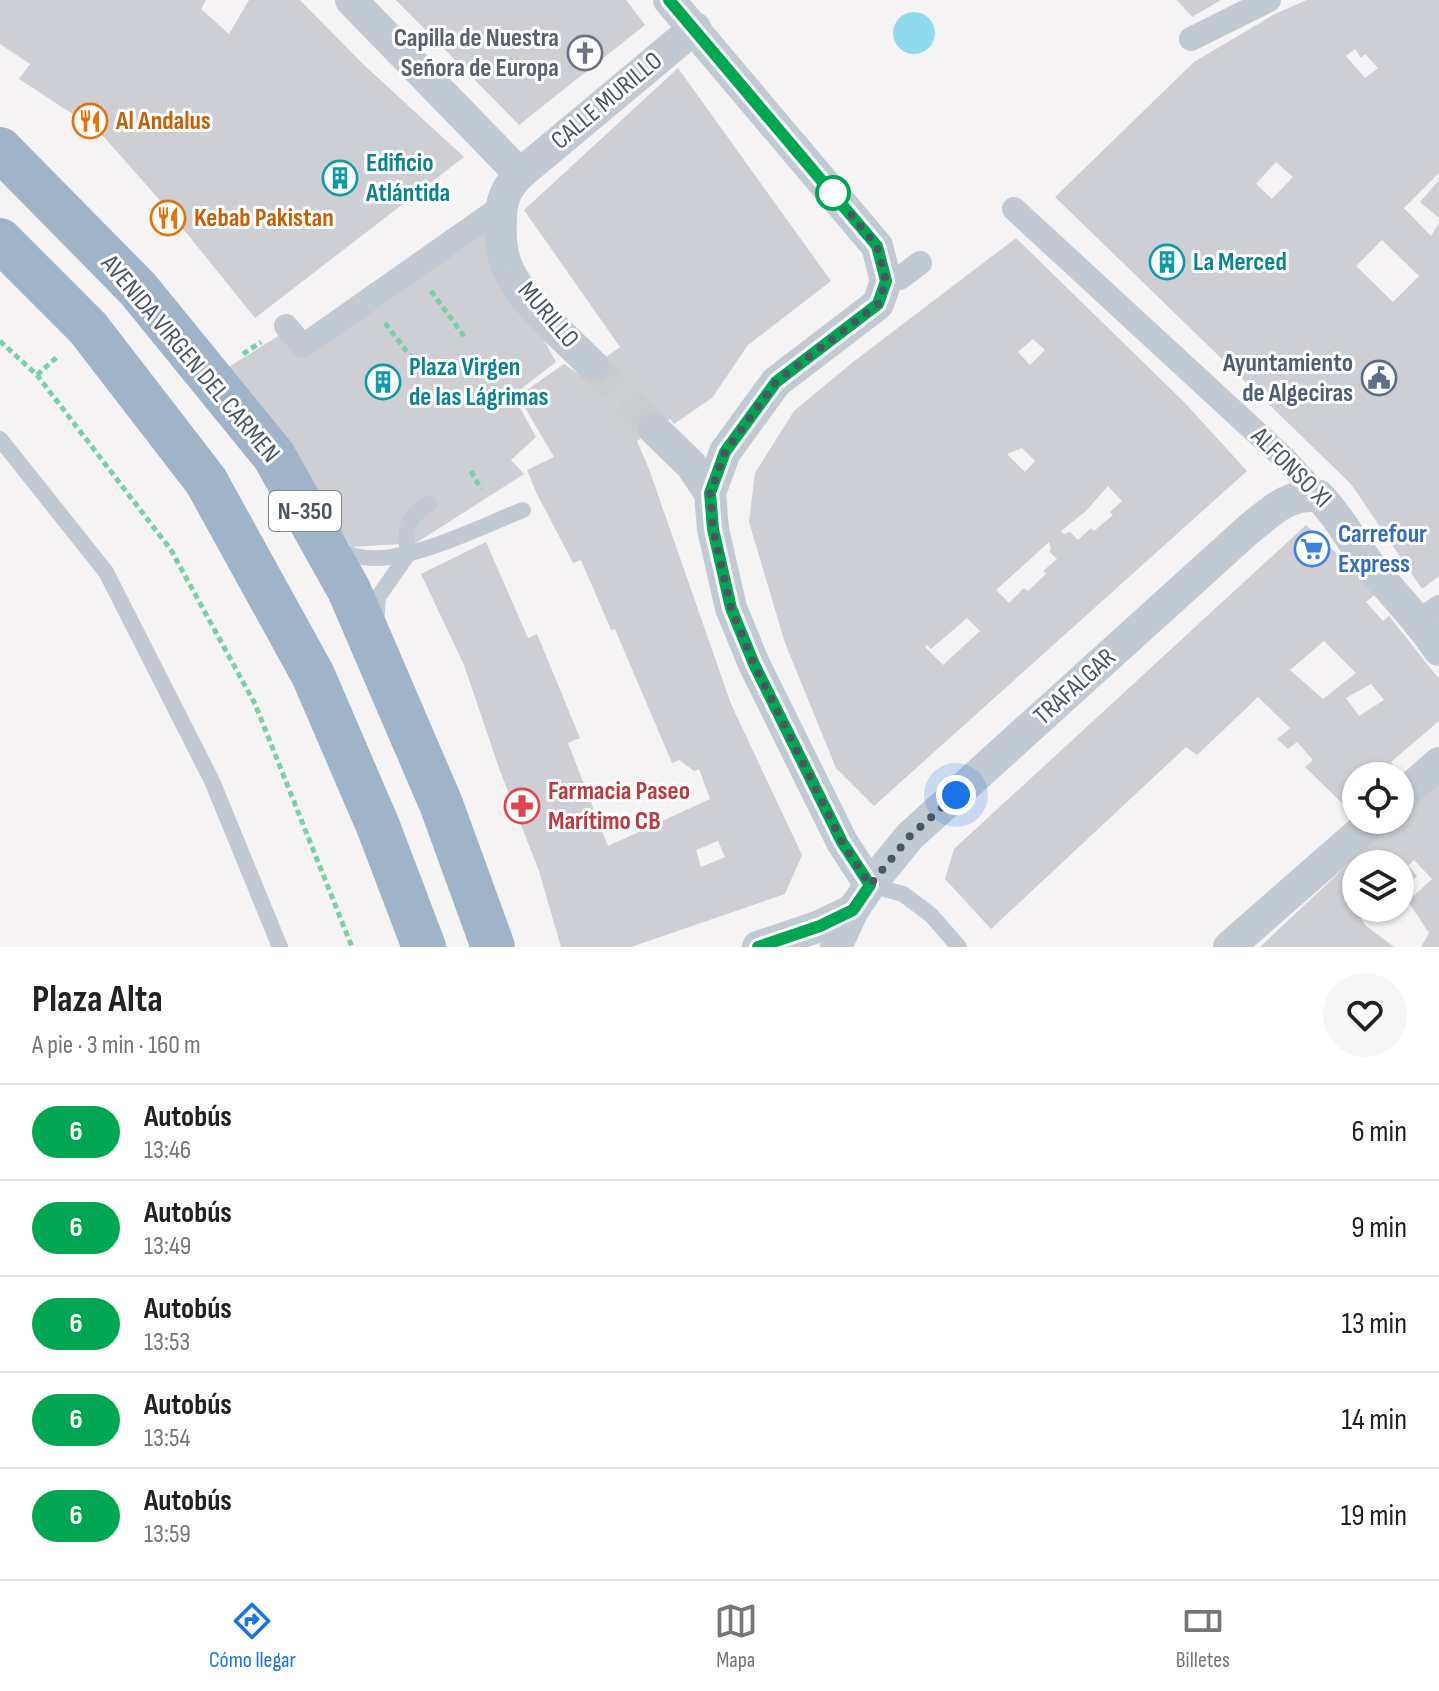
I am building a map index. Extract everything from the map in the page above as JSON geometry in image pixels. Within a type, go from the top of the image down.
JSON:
[{"type":"highway","name":"AVENIDA VIRGEN DEL CARMEN","points":[[0,149],[138,289],[274,456],[349,590],[441,804],[493,947]]},
{"type":"highway","name":"N-350","points":[[0,240],[88,328],[206,481],[313,675],[378,826],[424,947]]},
{"type":"street","points":[[286,326],[303,346],[501,207],[508,186],[520,174],[351,0]]},
{"type":"street","points":[[669,0],[703,20],[877,246],[886,281],[878,304],[776,382],[725,452],[710,493],[713,529],[731,608],[754,664],[842,842],[862,898]]},
{"type":"street","points":[[1191,39],[1269,0]]},
{"type":"street","name":"CALLE MURILLO","points":[[520,174],[703,20]]},
{"type":"street","name":"MURILLO","points":[[501,207],[500,234],[507,266],[527,298],[593,366]]},
{"type":"street","name":"ALFONSO XI","points":[[1014,209],[1284,458],[1333,510],[1369,565],[1434,622],[1439,650]]},
{"type":"street","points":[[886,281],[900,278],[920,263]]},
{"type":"street","points":[[654,429],[691,465],[710,493]]},
{"type":"street","name":"TRAFALGAR","points":[[836,947],[862,898],[910,836],[1249,529],[1282,503],[1301,495],[1319,496]]},
{"type":"street","points":[[1414,785],[1439,763]]},
{"type":"street","points":[[1229,947],[1358,834]]},
{"type":"street","name":"TRAFALGAR","points":[[758,947],[820,926],[862,898]]},
{"type":"lane","points":[[0,439],[106,572],[212,781],[280,947]]},
{"type":"lane","points":[[409,553],[405,542],[410,519],[429,504]]},
{"type":"lane","points":[[318,535],[351,557],[381,559],[409,553],[523,510]]},
{"type":"lane","points":[[375,651],[378,597],[409,553]]},
{"type":"lane","points":[[862,898],[903,894],[931,915],[959,947]]},
{"type":"path","points":[[414,268],[466,339]]},
{"type":"path","points":[[209,376],[286,326]]},
{"type":"path","points":[[0,341],[37,375],[171,550],[255,704],[352,947]]},
{"type":"path","points":[[471,471],[481,489]]},
{"type":"water","points":[[914,12],[929,18],[935,33],[929,48],[914,54],[899,48],[893,33],[899,18]]},
{"type":"building","points":[[0,0],[206,0],[201,9],[229,34],[249,0],[300,0],[363,64],[464,157],[255,318],[164,205],[104,137],[19,79],[30,64],[0,44]]},
{"type":"building","points":[[396,0],[626,0],[645,25],[519,125]]},
{"type":"building","points":[[1177,0],[1221,0],[1192,17]]},
{"type":"building","points":[[1307,0],[1439,0],[1439,173],[1404,208],[1431,236],[1439,223],[1439,576],[1422,589],[1351,484],[1055,197],[1194,62],[1275,14]],"holes":[[[1355,49],[1361,58],[1365,54],[1378,68],[1365,78],[1346,56]],[[1276,162],[1293,177],[1272,199],[1256,184]],[[1382,240],[1419,276],[1393,302],[1356,266]]]},
{"type":"building","points":[[678,68],[831,281],[748,345],[712,398],[674,424],[670,419],[637,441],[731,704],[802,855],[785,894],[631,947],[561,947],[539,871],[500,771],[464,665],[421,574],[486,542],[528,638],[537,634],[580,738],[568,743],[608,846],[710,799],[699,769],[694,771],[679,760],[672,763],[615,629],[611,630],[581,560],[573,563],[527,470],[554,457],[518,396],[564,364],[580,375],[620,347],[524,210]],"holes":[[[718,841],[725,857],[701,867],[696,850]]]},
{"type":"building","points":[[1439,180],[1439,218],[1420,202]]},
{"type":"building","name":"Plaza Virgen de las Lágrimas","points":[[482,228],[556,362],[513,395],[536,437],[511,460],[524,474],[416,543],[351,547],[227,368],[283,333],[303,355]]},
{"type":"building","points":[[1016,238],[1185,403],[1247,471],[874,806],[836,768],[785,643],[749,522],[755,473],[794,411]],"holes":[[[1033,339],[1045,350],[1030,365],[1018,352]],[[1022,448],[1035,461],[1025,472],[1007,454]],[[1108,486],[1122,501],[1110,512],[1113,515],[1078,540],[1070,532],[1064,534],[1061,531],[1086,511]],[[1049,542],[1049,551],[1057,559],[1028,591],[1024,588],[1009,603],[996,590]],[[967,618],[980,631],[943,665],[925,647],[927,645],[931,649]]]},
{"type":"building","points":[[1306,525],[1378,592],[1366,602],[1383,621],[1389,616],[1439,679],[1439,721],[1391,762],[1342,762],[1342,803],[1305,767],[1313,760],[1297,742],[1288,749],[1277,739],[1290,728],[1258,697],[1197,755],[1186,747],[991,929],[945,879],[954,849]],"holes":[[[1324,641],[1356,673],[1323,699],[1290,670]],[[1371,684],[1384,700],[1359,716],[1346,698]]]},
{"type":"building","points":[[1439,779],[1439,947],[1421,947],[1429,933],[1414,910],[1414,896],[1432,879],[1414,860],[1414,850],[1363,850],[1380,834],[1414,834],[1414,802]]},
{"type":"building","points":[[1342,870],[1342,922],[1363,922],[1394,947],[1260,947]]},
{"type":"tunnel","points":[[593,366],[654,429]]},
{"type":"bus line","name":"6","points":[[669,0],[877,246],[886,281],[878,304],[776,382],[725,452],[710,493],[713,529],[731,608],[754,664],[842,842],[870,885],[853,910],[820,926],[758,947]]},
{"type":"place","name":"Capilla de Nuestra Señora de Europa","points":[[585,53]]},
{"type":"place","name":"Al Andalus","points":[[90,121]]},
{"type":"place","name":"Edificio Atlántida","points":[[340,178]]},
{"type":"place","name":"Kebab Pakistan","points":[[168,218]]},
{"type":"place","name":"La Merced","points":[[1167,262]]},
{"type":"place","name":"Ayuntamiento de Algeciras","points":[[1379,378]]},
{"type":"place","name":"Plaza Virgen de las Lágrimas","points":[[383,382]]},
{"type":"place","name":"Carrefour Express","points":[[1312,549]]},
{"type":"place","name":"Farmacia Paseo Marítimo CB","points":[[522,806]]},
{"type":"route","points":[[833,193],[877,246],[886,281],[878,304],[776,382],[725,452],[710,493],[713,529],[731,608],[754,664],[842,842],[870,885],[910,836],[956,795]]}]
